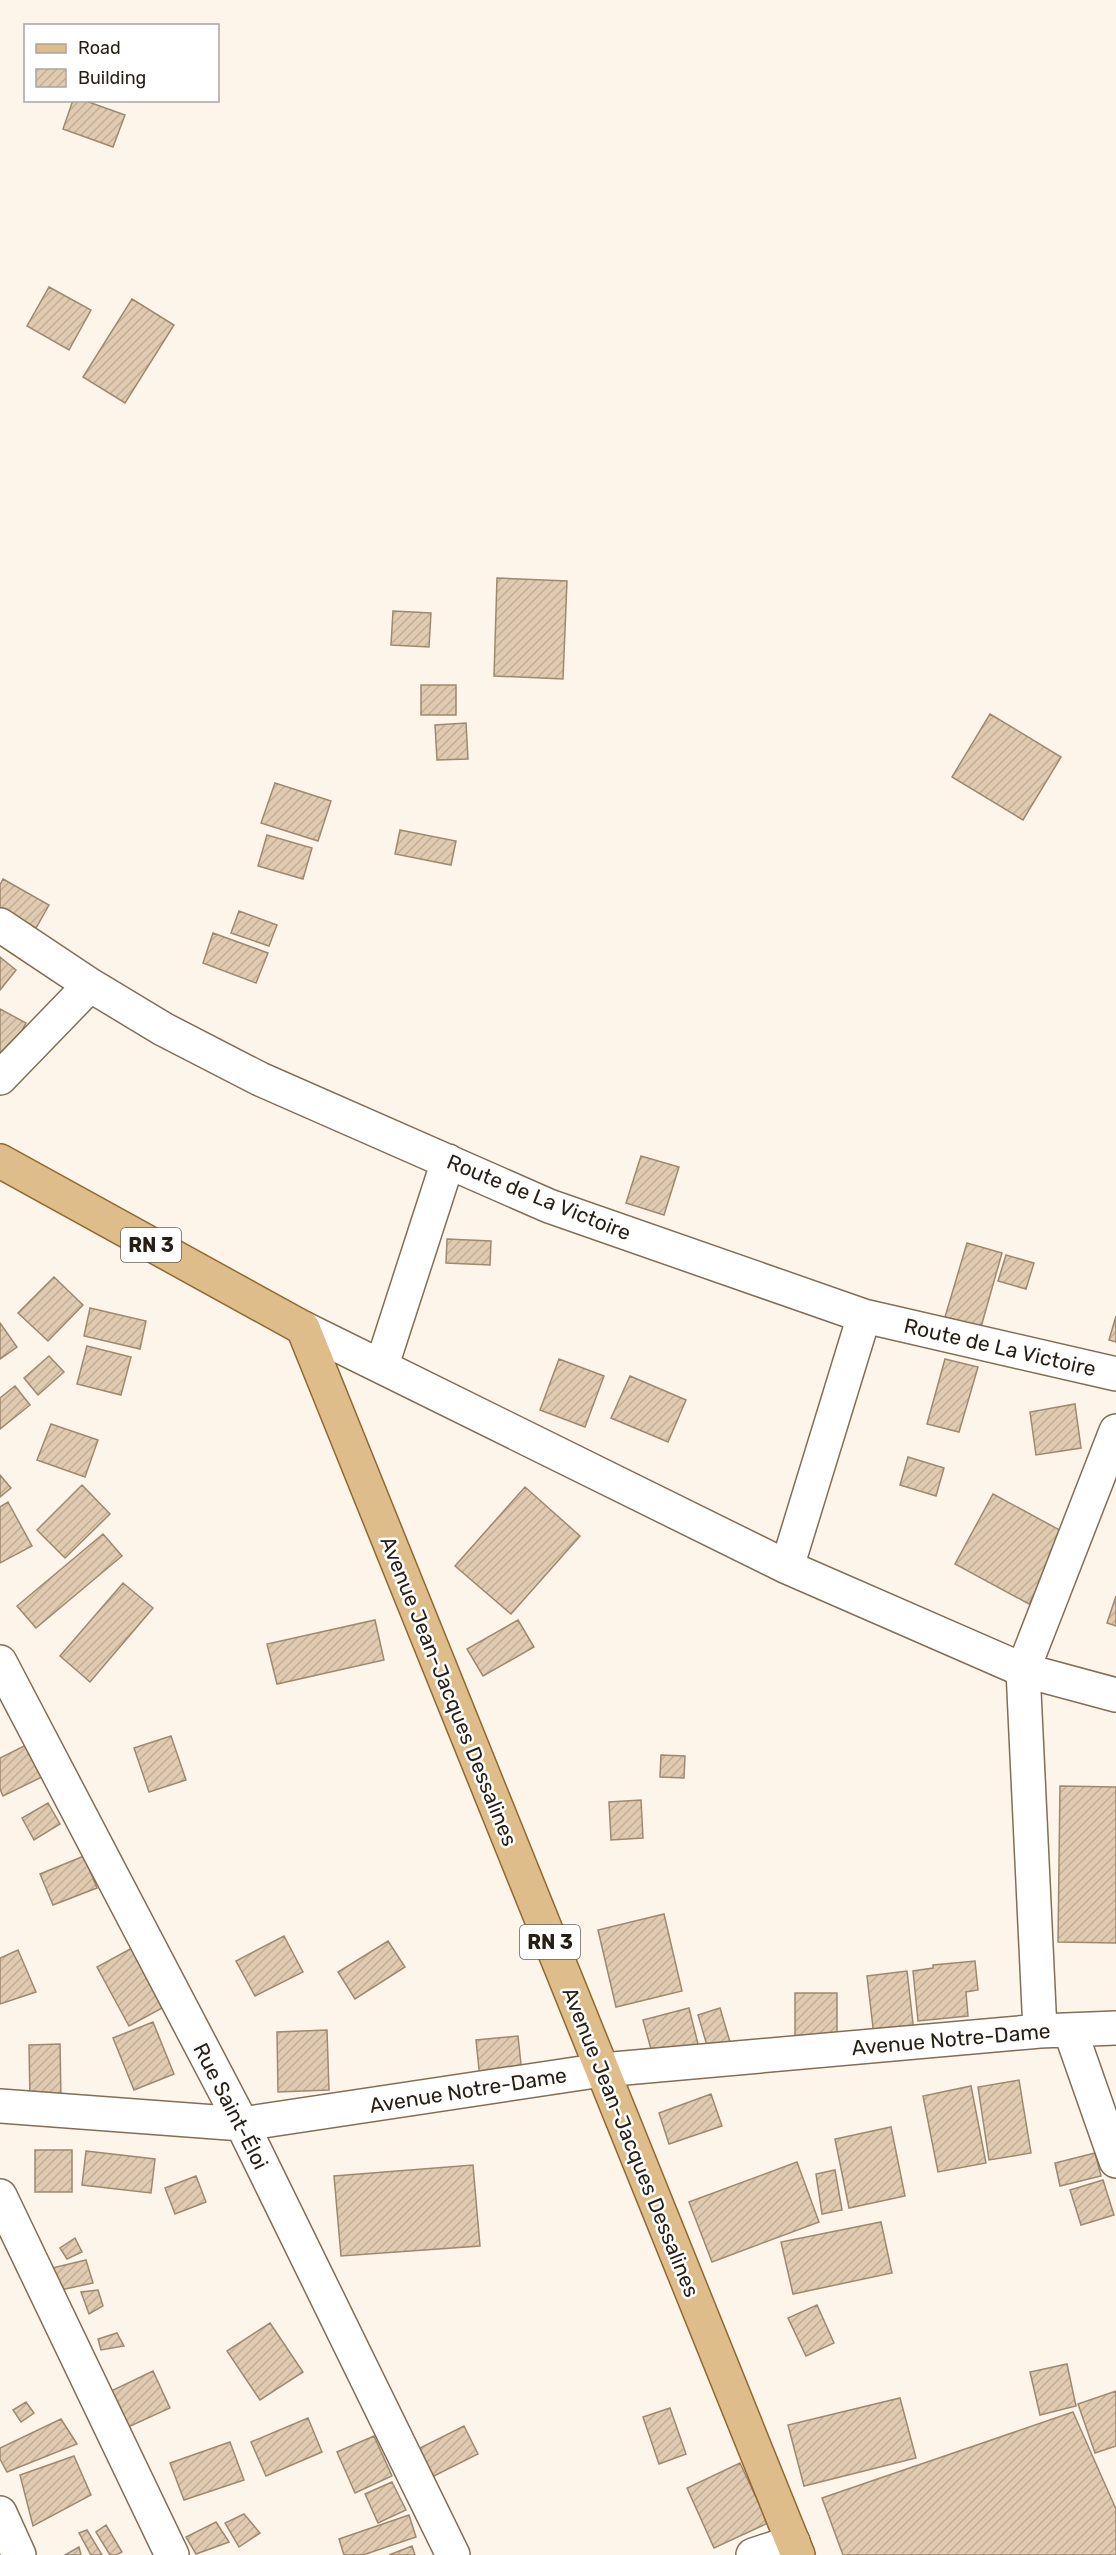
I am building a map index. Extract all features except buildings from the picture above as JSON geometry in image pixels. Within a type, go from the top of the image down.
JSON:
[{"type":"main road","name":"RN 3","points":[[0,1161],[303,1328]]},
{"type":"main road","name":"Avenue Jean-Jacques Dessalines","points":[[303,1328],[796,2549]]},
{"type":"street","name":"Route de La Victoire","points":[[0,925],[90,985],[163,1029],[260,1078],[549,1206],[864,1316],[1116,1374]]},
{"type":"street","points":[[0,1077],[90,985]]},
{"type":"street","points":[[382,1365],[448,1161]]},
{"type":"street","points":[[787,1567],[864,1316]]},
{"type":"street","points":[[303,1328],[382,1365],[787,1567],[1023,1670],[1116,1695]]},
{"type":"street","points":[[1116,1431],[1023,1670],[1055,2030],[1116,2161]]},
{"type":"street","name":"Rue Saint-Éloi","points":[[0,1662],[242,2124],[453,2555]]},
{"type":"street","name":"Avenue Notre-Dame","points":[[0,2106],[242,2124],[602,2070],[1055,2030],[1116,2028]]},
{"type":"street","points":[[0,2196],[172,2555]]},
{"type":"street","points":[[0,2513],[19,2555]]},
{"type":"street","points":[[753,2555],[796,2549]]}]
